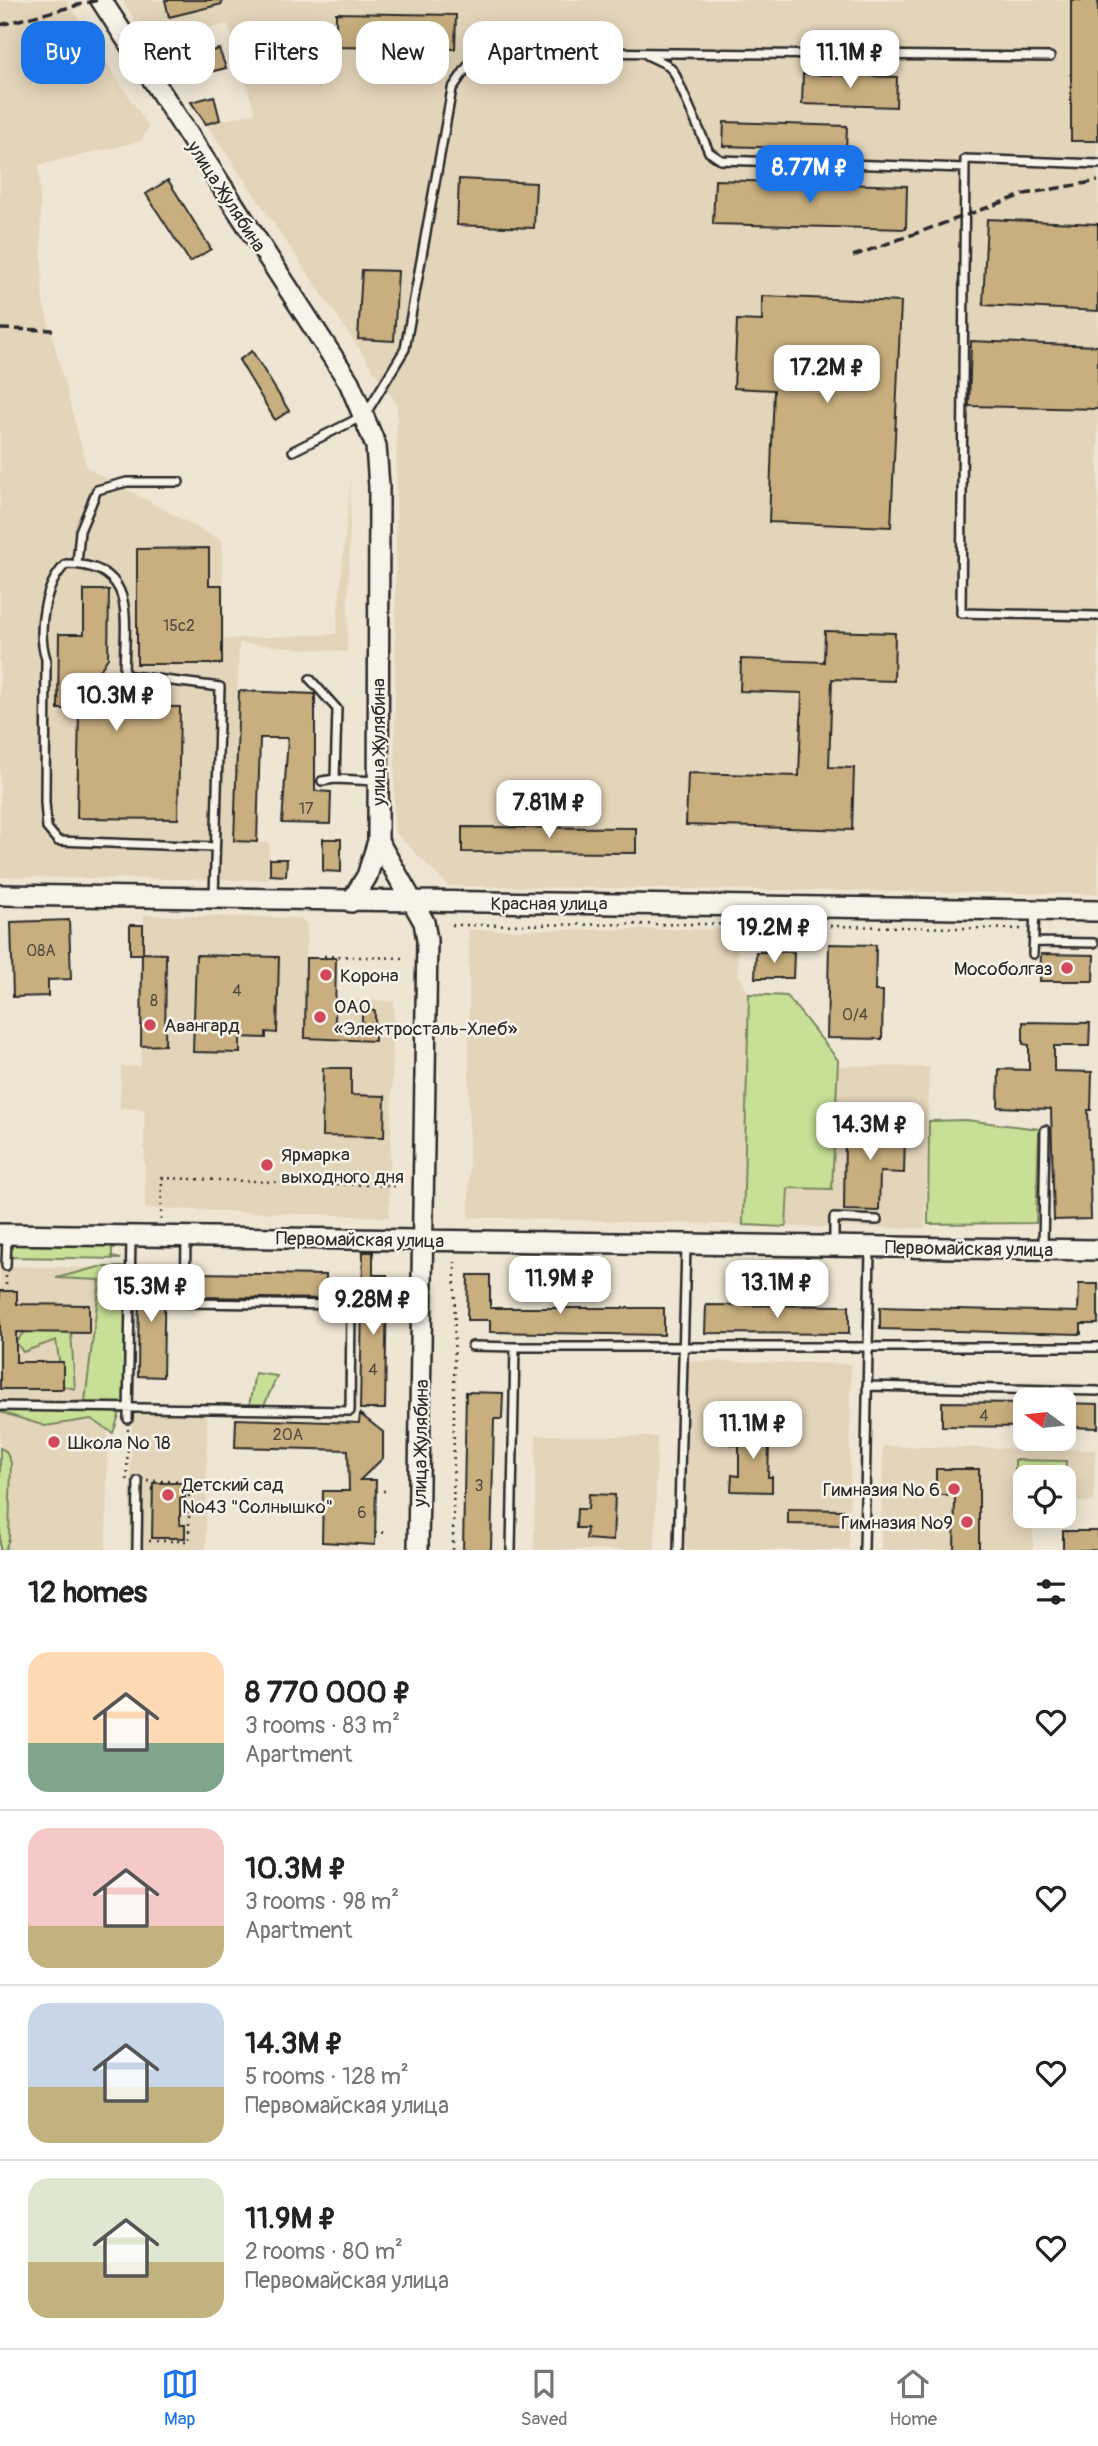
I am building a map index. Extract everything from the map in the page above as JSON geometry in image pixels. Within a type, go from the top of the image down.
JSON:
[{"type":"main road","name":"улица Жулябина","points":[[101,0],[349,382],[376,446],[379,487],[378,841],[424,922],[427,940],[418,1550]]},
{"type":"main road","points":[[351,902],[367,876],[378,841]]},
{"type":"main road","name":"Красная улица","points":[[0,895],[1035,919],[1098,911]]},
{"type":"main road","name":"Первомайская улица","points":[[3,1234],[1098,1250]]},
{"type":"lane","points":[[293,451],[365,415],[405,349],[452,89],[478,51],[1050,57]]},
{"type":"lane","points":[[643,54],[667,64],[674,72],[709,152],[721,160],[965,167]]},
{"type":"lane","points":[[1098,163],[965,159],[961,613],[1098,616]]},
{"type":"lane","points":[[77,564],[80,531],[97,490],[127,482],[179,482]]},
{"type":"lane","points":[[214,847],[58,841],[47,828],[44,765],[46,659],[42,645],[45,607],[56,573],[66,564],[89,564],[114,580],[124,596],[124,675],[220,687],[214,899]]},
{"type":"lane","points":[[310,679],[337,709],[335,779]]},
{"type":"lane","points":[[322,781],[377,781]]},
{"type":"lane","points":[[1034,954],[1035,919]]},
{"type":"lane","points":[[1034,942],[1094,943]]},
{"type":"lane","points":[[1043,1249],[1045,1130]]},
{"type":"lane","points":[[834,1245],[834,1218],[877,1220]]},
{"type":"lane","points":[[3,1234],[6,1266]]},
{"type":"lane","points":[[0,1406],[350,1411],[351,1305],[185,1303],[186,1235]]},
{"type":"lane","points":[[128,1419],[131,1237]]},
{"type":"lane","points":[[678,1550],[686,1242]]},
{"type":"lane","points":[[864,1550],[870,1247]]},
{"type":"lane","points":[[472,1346],[1098,1347]]},
{"type":"lane","points":[[511,1550],[515,1347]]},
{"type":"lane","points":[[867,1386],[1098,1391]]},
{"type":"lane","points":[[137,1550],[138,1481]]},
{"type":"path","points":[[452,925],[1035,919]]},
{"type":"path","points":[[324,956],[402,958]]},
{"type":"path","points":[[160,1236],[162,1178],[397,1185]]},
{"type":"path","points":[[453,1550],[455,1262]]},
{"type":"path","points":[[6,1266],[6,1291]]},
{"type":"path","points":[[137,1541],[189,1541],[189,1482],[138,1481]]},
{"type":"path","points":[[376,1491],[389,1491]]},
{"type":"path","points":[[180,1511],[189,1512]]},
{"type":"path","points":[[375,1532],[388,1533]]},
{"type":"shaded area","points":[[0,0],[66,0],[80,21],[21,21],[21,84],[105,84],[105,60],[149,127],[141,141],[39,165],[43,302],[87,468],[222,541],[224,639],[336,634],[351,476],[347,652],[239,643],[233,842],[269,843],[268,880],[0,877]]},
{"type":"shaded area","points":[[122,0],[1098,0],[1098,894],[448,886],[394,831],[397,404],[206,124],[255,113],[246,84],[342,84],[342,21],[229,21],[229,27],[228,24],[215,27],[215,21],[135,21]]},
{"type":"shaded area","name":"ОАО «Электросталь-Хлеб»","points":[[144,915],[301,918],[307,925],[306,957],[336,957],[336,1000],[394,1001],[389,1217],[145,1208],[144,1109],[120,1108],[121,1066],[141,1066]]},
{"type":"shaded area","points":[[737,929],[738,974],[749,994],[743,1225],[469,1217],[469,930]]},
{"type":"shaded area","points":[[838,1066],[929,1067],[925,1228],[787,1227],[788,1187],[832,1188]]},
{"type":"shaded area","name":"Школа № 18","points":[[0,1266],[110,1268],[106,1550],[0,1550]]},
{"type":"shaded area","points":[[688,1361],[851,1364],[849,1550],[685,1550]]},
{"type":"shaded area","name":"Детский сад №43 \"Солнышко\"","points":[[132,1413],[207,1414],[206,1550],[129,1550]]},
{"type":"shaded area","points":[[536,1435],[657,1437],[655,1550],[534,1550]]},
{"type":"shaded area","name":"Гимназия № 6","points":[[883,1446],[1013,1448],[1013,1451],[1095,1450],[1094,1502],[1076,1501],[1076,1465],[1013,1465],[1013,1528],[1033,1528],[1033,1550],[881,1550]]},
{"type":"green space","points":[[749,994],[787,996],[838,1060],[832,1189],[788,1188],[786,1227],[743,1225]]},
{"type":"green space","points":[[966,1120],[1039,1129],[1036,1223],[928,1224],[929,1121]]},
{"type":"green space","points":[[11,1242],[121,1244],[121,1248],[112,1248],[112,1257],[121,1259],[11,1257]]},
{"type":"green space","points":[[99,1267],[130,1267],[132,1377],[113,1433],[91,1419],[45,1426],[0,1412],[0,1408],[85,1401],[100,1280],[56,1278]]},
{"type":"green space","points":[[24,1332],[71,1332],[75,1389],[63,1386],[56,1340],[23,1352],[16,1342]]},
{"type":"green space","points":[[255,1373],[277,1376],[260,1415],[249,1406]]},
{"type":"green space","points":[[0,1448],[6,1451],[11,1463],[9,1539],[5,1550],[0,1550]]},
{"type":"green space","points":[[1015,1460],[1066,1461],[1066,1465],[1015,1465]]},
{"type":"building","points":[[165,0],[221,0],[222,4],[169,17]]},
{"type":"building","points":[[1071,0],[1098,0],[1098,141],[1071,141]]},
{"type":"building","points":[[336,13],[456,15],[455,49],[449,49],[449,21],[356,21],[356,47],[342,47],[342,21],[336,21]]},
{"type":"building","points":[[219,49],[226,68],[215,71],[215,50]]},
{"type":"building","points":[[803,74],[897,77],[896,107],[802,104]]},
{"type":"building","points":[[214,96],[220,120],[206,124],[191,102]]},
{"type":"building","points":[[724,122],[847,126],[846,150],[723,146]]},
{"type":"building","points":[[459,179],[536,183],[534,228],[457,225]]},
{"type":"building","points":[[168,180],[211,249],[190,262],[146,194]]},
{"type":"building","points":[[715,180],[907,186],[906,229],[713,224]]},
{"type":"building","points":[[987,219],[1098,224],[1098,311],[983,305]]},
{"type":"building","points":[[362,270],[398,271],[394,341],[358,339]]},
{"type":"building","points":[[762,296],[901,302],[891,527],[769,522],[774,390],[734,388],[737,320],[762,321]]},
{"type":"building","points":[[971,341],[1098,346],[1098,409],[969,406]]},
{"type":"building","points":[[252,351],[289,411],[275,420],[239,360]]},
{"type":"building","points":[[209,548],[209,585],[222,585],[222,664],[137,664],[137,549]]},
{"type":"building","points":[[84,590],[109,590],[108,658],[99,672],[98,706],[180,707],[178,819],[77,818],[79,709],[58,709],[59,634],[84,634]]},
{"type":"building","points":[[825,631],[895,633],[894,681],[832,679],[829,767],[854,768],[852,830],[686,825],[688,773],[799,776],[802,693],[740,691],[741,659],[824,662]]},
{"type":"building","points":[[239,691],[315,694],[315,791],[331,792],[330,824],[282,823],[288,738],[260,738],[257,842],[234,841]]},
{"type":"building","points":[[462,827],[636,828],[636,853],[462,852]]},
{"type":"building","points":[[323,839],[341,839],[341,872],[323,871]]},
{"type":"building","points":[[270,859],[287,859],[286,876],[270,875]]},
{"type":"building","points":[[69,920],[71,979],[48,980],[48,996],[13,997],[11,922]]},
{"type":"building","points":[[130,925],[143,925],[143,953],[166,954],[165,1045],[141,1046],[142,954],[130,954]]},
{"type":"building","points":[[829,944],[876,945],[875,991],[883,991],[882,1039],[827,1038]]},
{"type":"building","points":[[756,952],[794,952],[793,978],[755,978]]},
{"type":"building","name":"Мособолгаз","points":[[1041,954],[1094,955],[1093,981],[1040,981]]},
{"type":"building","points":[[196,955],[279,957],[277,1033],[266,1032],[266,1038],[240,1037],[240,1053],[193,1052]]},
{"type":"building","name":"ОАО «Электросталь-Хлеб»","points":[[306,958],[336,958],[335,1024],[362,1024],[362,1010],[375,1011],[375,1041],[305,1038]]},
{"type":"building","points":[[1023,1022],[1090,1023],[1089,1046],[1054,1046],[1054,1071],[1092,1072],[1091,1110],[1088,1110],[1091,1219],[1054,1220],[1051,1109],[998,1107],[999,1069],[1029,1070],[1029,1045],[1023,1044]]},
{"type":"building","points":[[323,1068],[351,1068],[351,1095],[385,1096],[384,1137],[322,1136]]},
{"type":"building","points":[[859,1117],[891,1118],[891,1136],[905,1136],[904,1173],[880,1172],[879,1211],[844,1210],[845,1135],[858,1136]]},
{"type":"building","points":[[363,1252],[373,1252],[373,1275],[387,1275],[385,1409],[360,1409]]},
{"type":"building","points":[[139,1272],[165,1272],[163,1377],[138,1376]]},
{"type":"building","points":[[194,1273],[326,1275],[326,1299],[194,1297]]},
{"type":"building","points":[[468,1275],[490,1275],[490,1308],[664,1308],[664,1335],[490,1332],[490,1320],[467,1320]]},
{"type":"building","points":[[1079,1284],[1098,1284],[1098,1324],[1081,1324],[1081,1334],[880,1329],[880,1307],[1078,1312]]},
{"type":"building","points":[[0,1291],[17,1291],[17,1304],[89,1305],[89,1333],[16,1332],[16,1362],[63,1362],[63,1389],[0,1389]]},
{"type":"building","points":[[706,1305],[849,1306],[849,1334],[705,1333]]},
{"type":"building","points":[[466,1392],[503,1393],[502,1419],[494,1419],[491,1550],[463,1550]]},
{"type":"building","points":[[942,1402],[1013,1403],[1013,1427],[942,1426]]},
{"type":"building","points":[[1076,1403],[1098,1404],[1098,1428],[1076,1427]]},
{"type":"building","points":[[360,1414],[383,1432],[383,1458],[360,1480],[376,1480],[375,1545],[322,1542],[323,1491],[349,1491],[348,1450],[235,1447],[236,1419],[359,1423]]},
{"type":"building","points":[[732,1430],[773,1431],[773,1446],[769,1446],[768,1477],[772,1477],[772,1492],[731,1491],[732,1475],[739,1476],[739,1445],[731,1445]]},
{"type":"building","name":"Гимназия №9","points":[[936,1469],[979,1469],[979,1550],[954,1550],[955,1495],[936,1495]]},
{"type":"building","points":[[153,1483],[185,1483],[185,1498],[180,1498],[180,1525],[185,1525],[185,1538],[152,1538]]},
{"type":"building","points":[[589,1494],[615,1495],[613,1541],[586,1539],[587,1528],[576,1528],[577,1509],[588,1509]]},
{"type":"building","points":[[788,1509],[843,1510],[843,1525],[788,1524]]},
{"type":"building","points":[[1063,1531],[1098,1531],[1098,1550],[1063,1550]]},
{"type":"railway","points":[[0,25],[98,0]]},
{"type":"railway","points":[[853,256],[1025,194],[1098,181]]},
{"type":"railway","points":[[0,329],[53,330]]},
{"type":"place","name":"Мособолгаз","points":[[1067,968]]},
{"type":"place","name":"Корона","points":[[326,975]]},
{"type":"place","name":"ОАО «Электросталь-Хлеб»","points":[[320,1017]]},
{"type":"place","name":"Авангард","points":[[150,1025]]},
{"type":"place","name":"Ярмарка выходного дня","points":[[267,1165]]},
{"type":"place","name":"Школа № 18","points":[[54,1442]]},
{"type":"place","name":"Гимназия № 6","points":[[954,1489]]},
{"type":"place","name":"Детский сад №43 \"Солнышко\"","points":[[168,1495]]},
{"type":"place","name":"Гимназия №9","points":[[967,1522]]}]
